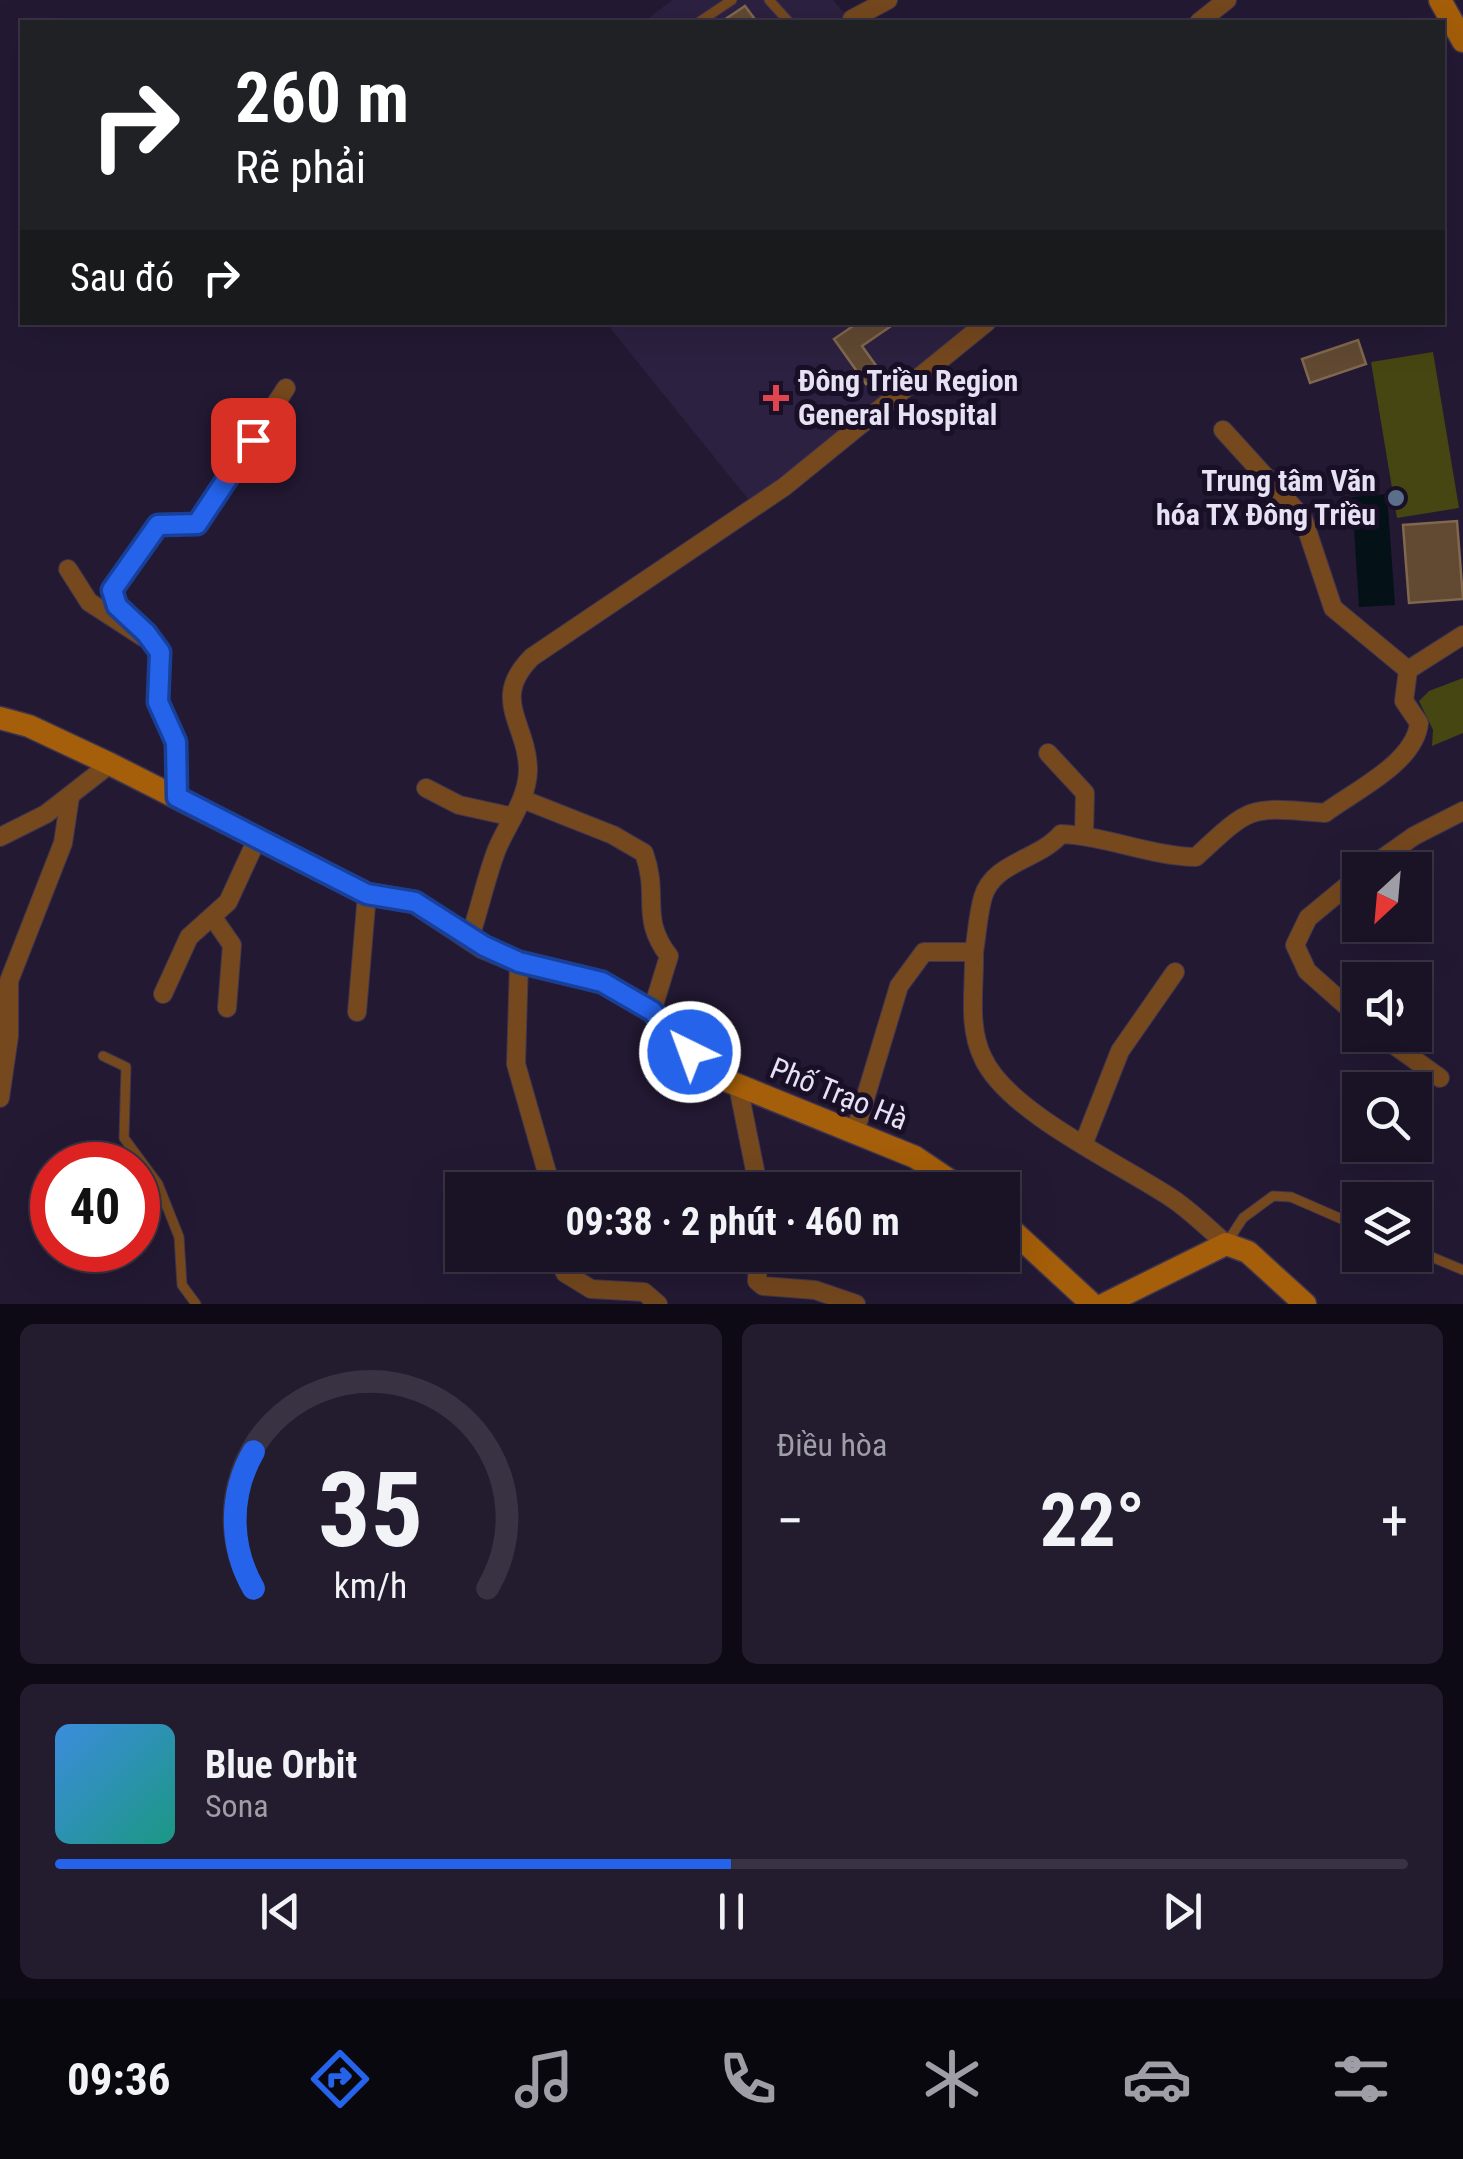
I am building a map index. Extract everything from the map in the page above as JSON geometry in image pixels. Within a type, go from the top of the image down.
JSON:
[{"type":"street","points":[[854,20],[888,0]]},
{"type":"street","points":[[1201,20],[1226,0]]},
{"type":"street","points":[[1440,0],[1463,41]]},
{"type":"street","points":[[470,937],[497,850],[522,799],[526,755],[510,691],[518,671],[532,657],[784,486],[983,325]]},
{"type":"street","points":[[177,797],[179,754],[158,702],[162,668],[152,641],[117,606],[112,590],[158,525],[197,524],[286,388]]},
{"type":"street","points":[[1223,430],[1303,518],[1334,608],[1408,670]]},
{"type":"street","points":[[68,569],[89,602],[111,620],[152,641]]},
{"type":"street","points":[[1408,670],[1463,635]]},
{"type":"street","points":[[1305,1304],[1248,1252],[1226,1244],[1176,1201],[1028,1105],[983,1060],[972,1020],[974,952],[983,894],[996,874],[1045,852],[1061,834],[1084,835],[1170,856],[1196,857],[1238,819],[1258,808],[1324,813],[1402,756],[1418,737],[1419,723],[1404,701],[1408,670]]},
{"type":"street","name":"Phố Trạo Hà","points":[[0,718],[28,726],[110,764],[367,894],[415,902],[519,962],[589,977],[652,1011],[708,1073],[915,1157],[937,1172]]},
{"type":"street","points":[[1048,753],[1085,793],[1084,835]]},
{"type":"street","points":[[0,837],[70,797],[110,764]]},
{"type":"street","points":[[426,788],[459,805],[514,817]]},
{"type":"street","points":[[0,1098],[9,1036],[4,980],[63,843],[70,797]]},
{"type":"street","points":[[522,799],[644,853],[654,890],[649,918],[669,956],[652,1011]]},
{"type":"street","points":[[1391,852],[1463,811]]},
{"type":"street","points":[[163,994],[189,937],[214,919],[228,902],[258,839]]},
{"type":"street","points":[[1342,890],[1308,918],[1295,945],[1306,971],[1342,1002]]},
{"type":"street","points":[[357,1012],[367,894]]},
{"type":"street","points":[[214,919],[232,945],[227,1008]]},
{"type":"street","points":[[855,1132],[899,986],[910,966],[924,952],[974,952]]},
{"type":"street","points":[[519,962],[516,1064],[547,1172]]},
{"type":"street","points":[[1083,1144],[1120,1051],[1175,972]]},
{"type":"street","points":[[1404,1052],[1440,1078]]},
{"type":"street","points":[[738,1086],[755,1172]]},
{"type":"street","points":[[1020,1238],[1092,1304]]},
{"type":"street","points":[[1105,1304],[1226,1244]]},
{"type":"street","points":[[565,1272],[591,1288],[644,1292],[658,1304]]},
{"type":"street","points":[[758,1272],[758,1281],[763,1286],[815,1290],[856,1304]]},
{"type":"lane","points":[[702,20],[732,0]]},
{"type":"lane","points":[[769,0],[787,20]]},
{"type":"lane","points":[[102,1056],[126,1066],[124,1138],[158,1184],[179,1237],[182,1285],[196,1304]]},
{"type":"lane","points":[[1226,1244],[1243,1218],[1273,1196],[1291,1198],[1342,1219]]},
{"type":"lane","points":[[1432,1257],[1463,1270]]},
{"type":"shaded area","points":[[672,0],[833,0],[850,20],[647,20]]},
{"type":"shaded area","name":"Đông Triều Region General Hospital","points":[[608,325],[982,325],[752,504]]},
{"type":"shaded area","points":[[1433,352],[1459,508],[1397,518],[1371,362]]},
{"type":"shaded area","points":[[1387,494],[1395,605],[1359,607],[1352,497]]},
{"type":"shaded area","points":[[1463,678],[1463,733],[1432,746],[1433,730],[1419,701],[1429,691]]},
{"type":"building","points":[[745,6],[756,20],[724,20]]},
{"type":"building","points":[[855,325],[893,325],[862,346],[882,374],[866,384],[834,339]]},
{"type":"building","points":[[1358,340],[1366,364],[1310,383],[1302,359]]},
{"type":"building","points":[[1457,521],[1463,599],[1409,603],[1403,525]]},
{"type":"place","name":"Đông Triều Region General Hospital","points":[[776,398]]},
{"type":"place","name":"Trung tâm Văn hóa TX Đông Triều","points":[[1396,498]]},
{"type":"route","points":[[253,440],[214,504],[197,524],[158,525],[112,590],[112,600],[160,652],[158,702],[179,754],[177,797],[367,894],[415,902],[484,946],[519,962],[576,972],[602,982],[652,1011],[690,1052]]}]
